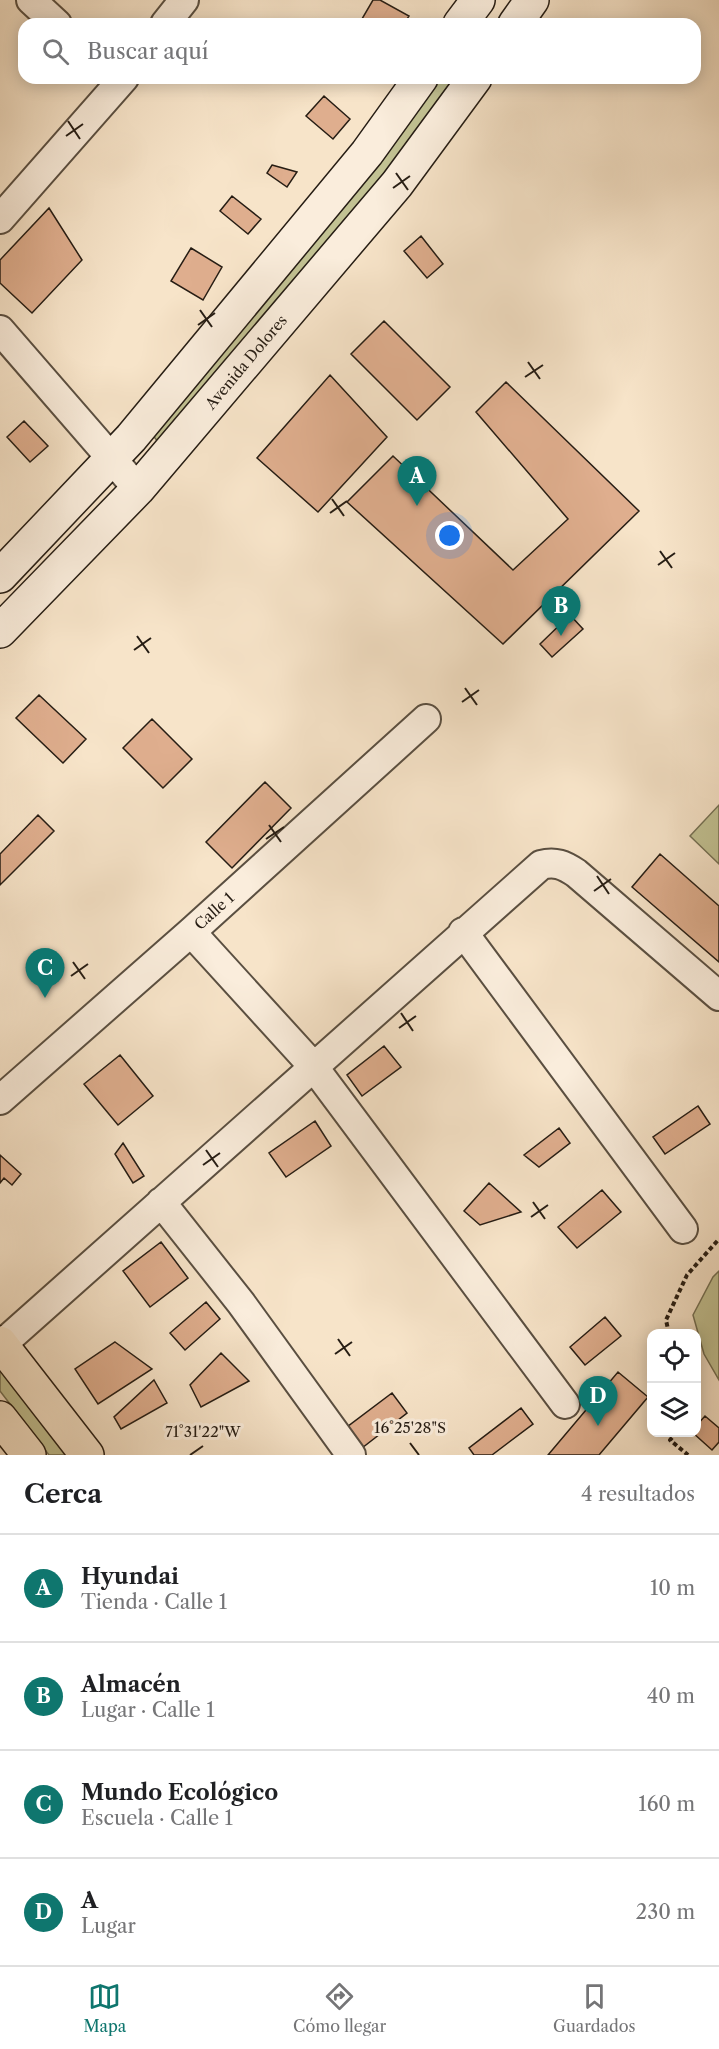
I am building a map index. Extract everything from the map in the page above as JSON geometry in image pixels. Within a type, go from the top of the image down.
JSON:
[{"type":"main road","points":[[464,18],[478,0]]},
{"type":"main road","points":[[518,18],[532,0]]},
{"type":"main road","points":[[0,576],[112,459],[367,153],[417,84]]},
{"type":"main road","name":"Avenida Dolores","points":[[0,630],[138,489],[397,184],[471,84]]},
{"type":"main road","points":[[1,1344],[87,1455]]},
{"type":"main road","points":[[0,1418],[28,1455]]},
{"type":"street","points":[[31,0],[50,18]]},
{"type":"street","points":[[170,18],[184,0]]},
{"type":"street","points":[[0,219],[117,84]]},
{"type":"street","points":[[0,330],[138,489]]},
{"type":"street","name":"Calle 1","points":[[0,1101],[426,719]]},
{"type":"street","points":[[1,1344],[541,865],[552,862],[565,866],[719,996]]},
{"type":"street","points":[[191,932],[313,1066],[565,1404]]},
{"type":"street","points":[[463,932],[683,1229]]},
{"type":"street","points":[[161,1202],[241,1303],[351,1455]]},
{"type":"path","points":[[668,1329],[666,1320],[687,1275],[719,1239]]},
{"type":"path","points":[[673,1437],[670,1440],[688,1455]]},
{"type":"green space","points":[[432,84],[452,84],[386,174],[164,450],[152,434]]},
{"type":"green space","points":[[719,805],[719,864],[690,836]]},
{"type":"green space","points":[[719,1271],[719,1380],[704,1354],[701,1329],[697,1329],[693,1315],[713,1277]]},
{"type":"green space","points":[[0,1368],[68,1455],[49,1455],[0,1391]]},
{"type":"building","points":[[373,0],[380,0],[409,16],[408,18],[362,18]]},
{"type":"building","points":[[324,96],[350,119],[333,139],[306,116]]},
{"type":"building","points":[[272,165],[297,172],[287,187],[267,173]]},
{"type":"building","points":[[232,196],[261,219],[248,234],[220,211]]},
{"type":"building","points":[[49,208],[82,260],[32,313],[0,283],[0,260]]},
{"type":"building","points":[[421,236],[443,264],[427,278],[404,251]]},
{"type":"building","points":[[191,248],[222,267],[203,300],[171,281]]},
{"type":"building","points":[[384,321],[450,387],[417,420],[351,354]]},
{"type":"building","points":[[330,375],[387,437],[318,512],[257,458]]},
{"type":"building","points":[[506,382],[639,511],[503,644],[347,502],[393,456],[513,570],[568,519],[476,412]]},
{"type":"building","points":[[24,421],[48,446],[30,462],[7,437]]},
{"type":"building","points":[[570,615],[583,629],[552,657],[540,644]]},
{"type":"building","points":[[39,695],[86,739],[63,763],[16,718]]},
{"type":"building","points":[[152,719],[192,759],[163,788],[123,748]]},
{"type":"building","points":[[265,782],[291,808],[232,868],[206,842]]},
{"type":"building","points":[[38,815],[54,831],[0,885],[0,854]]},
{"type":"building","points":[[660,854],[719,906],[719,962],[632,887]]},
{"type":"building","points":[[384,1046],[401,1067],[362,1096],[347,1075]]},
{"type":"building","points":[[120,1055],[153,1096],[118,1125],[84,1084]]},
{"type":"building","points":[[698,1106],[710,1124],[665,1154],[653,1137]]},
{"type":"building","points":[[315,1121],[331,1146],[286,1177],[269,1153]]},
{"type":"building","points":[[559,1128],[570,1143],[539,1167],[524,1155]]},
{"type":"building","points":[[123,1143],[144,1176],[133,1183],[115,1154]]},
{"type":"building","points":[[0,1155],[21,1174],[12,1185],[4,1178],[0,1183]]},
{"type":"building","points":[[489,1183],[521,1212],[480,1225],[464,1211]]},
{"type":"building","points":[[602,1190],[621,1212],[577,1248],[558,1227]]},
{"type":"building","points":[[161,1242],[188,1278],[150,1307],[123,1271]]},
{"type":"building","points":[[206,1302],[220,1319],[185,1350],[170,1333]]},
{"type":"building","points":[[605,1317],[621,1336],[585,1365],[570,1347]]},
{"type":"building","points":[[115,1342],[152,1369],[98,1404],[75,1369]]},
{"type":"building","points":[[221,1353],[249,1381],[201,1407],[190,1385]]},
{"type":"building","points":[[618,1372],[647,1396],[599,1455],[548,1455]]},
{"type":"building","points":[[154,1380],[167,1403],[121,1429],[114,1417]]},
{"type":"building","points":[[392,1393],[407,1413],[362,1448],[347,1427]]},
{"type":"building","points":[[521,1408],[533,1424],[492,1455],[474,1455],[469,1448]]},
{"type":"building","points":[[705,1416],[719,1428],[719,1442],[712,1450],[698,1437],[701,1437],[701,1420]]},
{"type":"place","name":"Hyundai","points":[[417,506]]},
{"type":"place","name":"Almacén","points":[[561,636]]},
{"type":"place","name":"Mundo Ecológico","points":[[45,998]]},
{"type":"place","name":"A","points":[[598,1426]]}]
